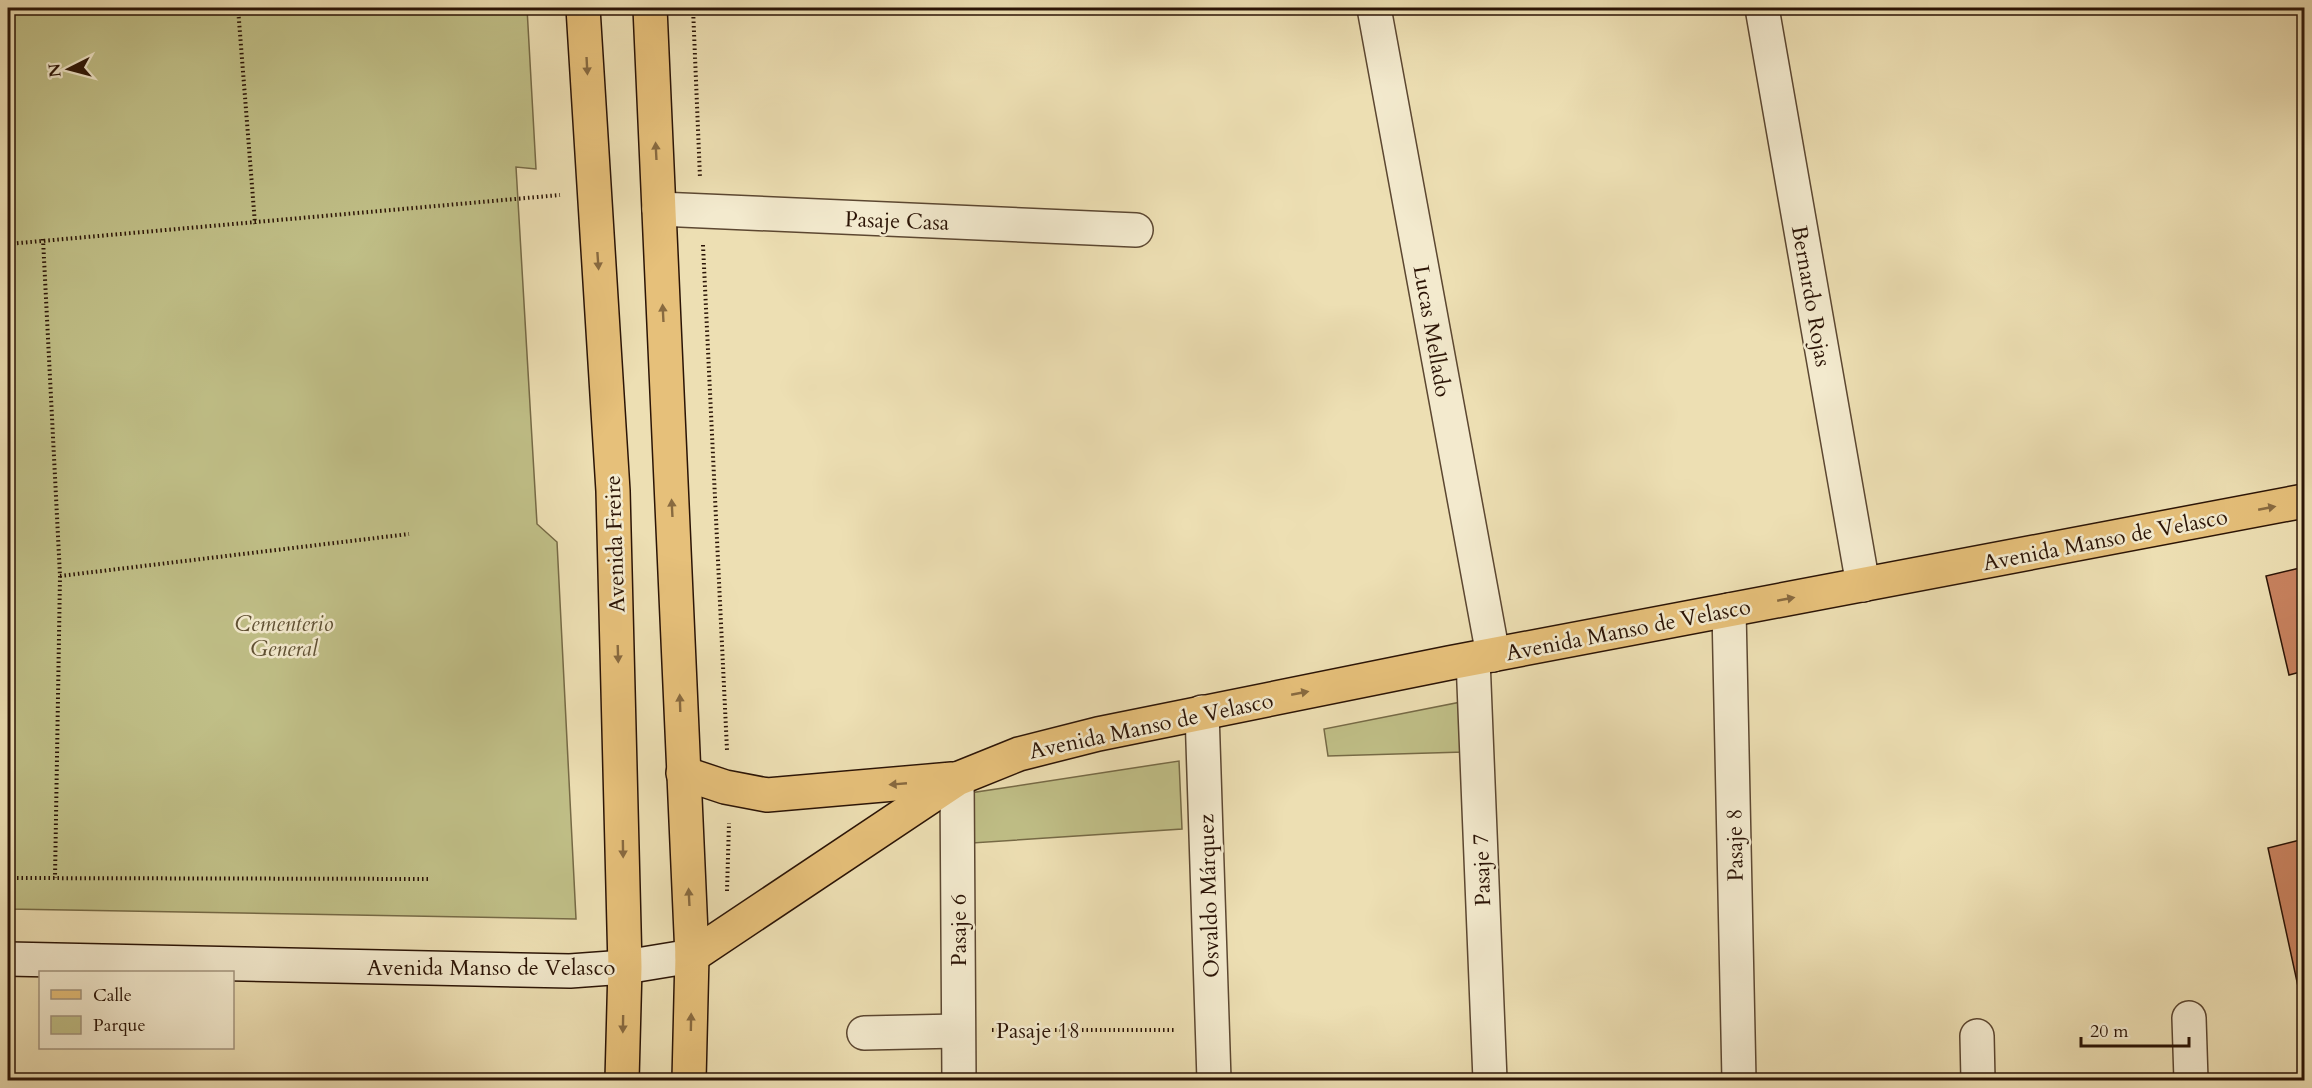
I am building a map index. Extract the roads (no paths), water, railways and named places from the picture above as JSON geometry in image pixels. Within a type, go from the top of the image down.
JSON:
[{"type":"main road","name":"Avenida Freire","points":[[583,8],[613,491],[625,967],[622,1080]]},
{"type":"main road","points":[[650,8],[692,956],[689,1080]]},
{"type":"main road","name":"Avenida Manso de Velasco","points":[[692,956],[957,779],[1019,753],[1059,742],[1202,712],[2304,501]]},
{"type":"main road","name":"Avenida Manso de Velasco","points":[[683,773],[729,789],[784,795],[957,779]]},
{"type":"street","name":"Lucas Mellado","points":[[1374,8],[1483,657]]},
{"type":"street","name":"Bernardo Rojas","points":[[1762,8],[1863,585]]},
{"type":"street","name":"Pasaje Casa","points":[[659,209],[1136,230]]},
{"type":"street","name":"Pasaje 8","points":[[1729,610],[1739,1080]]},
{"type":"street","name":"Pasaje 7","points":[[1483,657],[1490,1080]]},
{"type":"street","name":"Osvaldo Márquez","points":[[1202,712],[1214,1080]]},
{"type":"street","name":"Pasaje 6","points":[[957,779],[959,1080]]},
{"type":"street","name":"Avenida Manso de Velasco","points":[[8,959],[526,971],[625,967],[692,956]]},
{"type":"street","points":[[2189,1018],[2191,1080]]},
{"type":"street","points":[[864,1033],[958,1031]]},
{"type":"street","points":[[1977,1036],[1978,1080]]},
{"type":"park label","name":"Cementerio General","points":[[284,636]]}]
